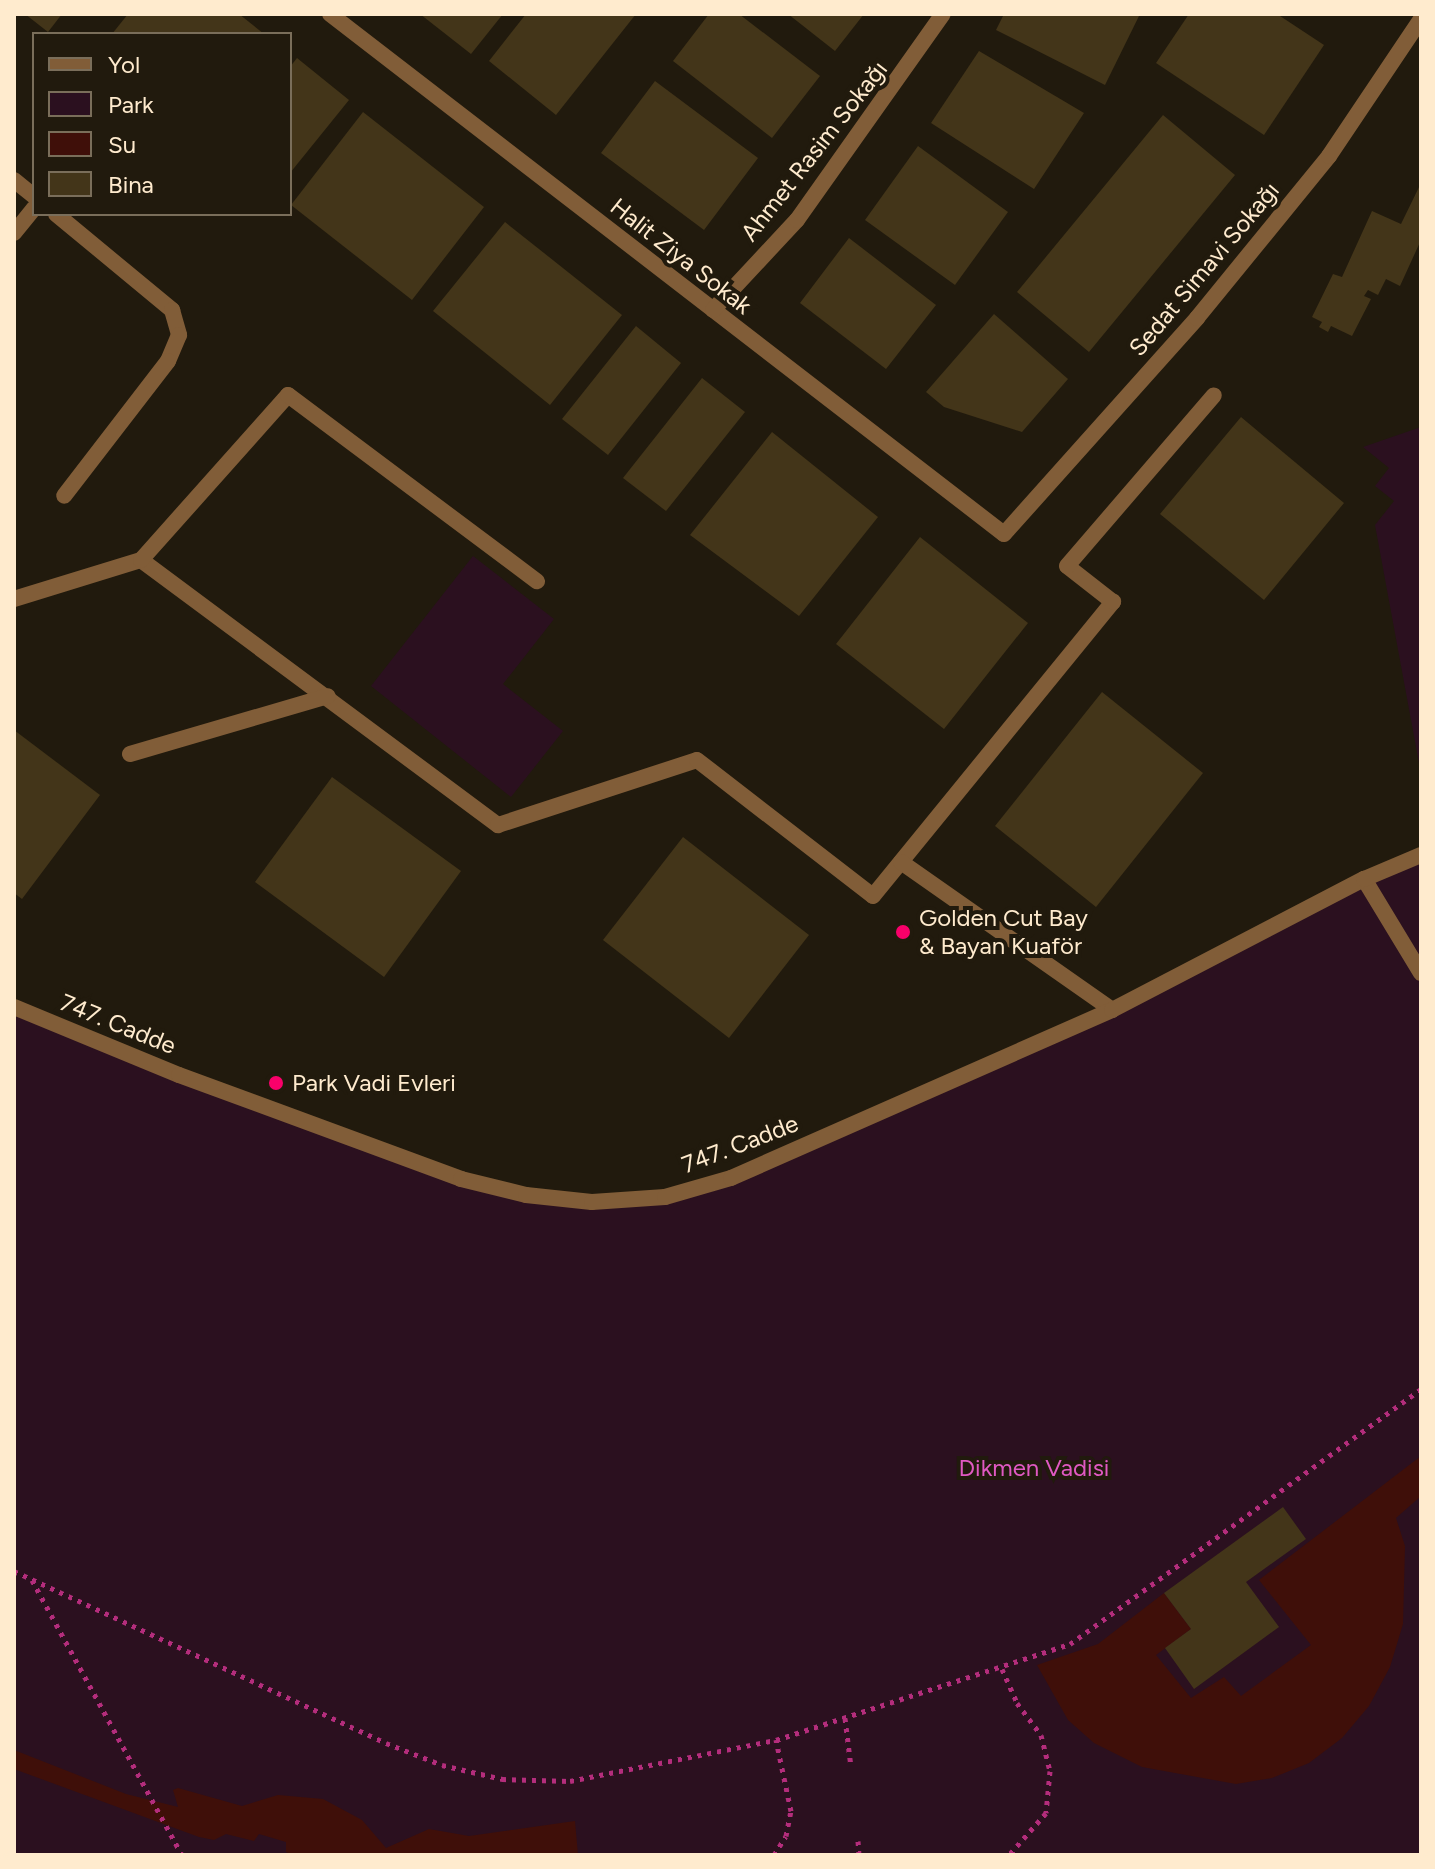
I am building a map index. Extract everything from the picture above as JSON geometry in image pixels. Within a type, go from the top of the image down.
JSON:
[{"type":"street","name":"Halit Ziya Sokak","points":[[330,14],[1004,534]]},
{"type":"street","name":"Ahmet Rasim Sokağı","points":[[713,310],[797,220],[943,14]]},
{"type":"street","name":"Sedat Simavi Sokağı","points":[[1004,534],[1197,318],[1329,156],[1421,19]]},
{"type":"street","points":[[14,180],[32,194]]},
{"type":"street","points":[[14,233],[32,210]]},
{"type":"street","points":[[58,216],[172,310],[179,335],[168,361],[64,496]]},
{"type":"street","points":[[14,599],[141,560],[288,395],[537,581]]},
{"type":"street","points":[[141,560],[498,825],[697,760],[873,896],[1113,602],[1067,566],[1214,395]]},
{"type":"street","points":[[130,754],[328,696]]},
{"type":"street","name":"747. Cadde","points":[[14,1007],[179,1075],[461,1179],[526,1195],[592,1202],[665,1197],[731,1178],[1112,1010],[1364,879],[1421,855]]},
{"type":"street","points":[[901,862],[1112,1010]]},
{"type":"street","points":[[1364,879],[1406,954],[1421,973]]},
{"type":"path","points":[[14,1571],[386,1743],[442,1765],[502,1779],[570,1781],[776,1740],[1002,1669],[1070,1644],[1106,1622],[1421,1389]]},
{"type":"path","points":[[31,1579],[182,1855]]},
{"type":"path","points":[[1002,1669],[1017,1703],[1041,1735],[1050,1771],[1046,1813],[1009,1855]]},
{"type":"path","points":[[845,1718],[851,1767]]},
{"type":"path","points":[[774,1855],[786,1836],[791,1811],[776,1740]]},
{"type":"path","points":[[858,1841],[859,1855]]},
{"type":"green space","points":[[1421,427],[1421,774],[1375,525],[1394,501],[1375,486],[1389,468],[1363,447]]},
{"type":"green space","points":[[473,556],[554,619],[503,684],[563,731],[511,797],[371,686]]},
{"type":"green space","name":"Dikmen Vadisi","points":[[1421,855],[1421,1855],[14,1855],[14,1007],[461,1179],[592,1202],[731,1178],[1112,1010]]},
{"type":"water","points":[[1421,1456],[1421,1496],[1396,1518],[1405,1546],[1403,1624],[1390,1667],[1369,1706],[1342,1738],[1309,1763],[1272,1778],[1236,1784],[1142,1767],[1094,1743],[1068,1720],[1037,1665],[1098,1644],[1164,1593],[1191,1629],[1156,1655],[1191,1698],[1224,1677],[1241,1696],[1311,1645],[1259,1580]]},
{"type":"water","points":[[14,1750],[126,1794],[178,1807],[173,1790],[178,1788],[242,1806],[278,1795],[323,1799],[362,1820],[386,1848],[429,1829],[469,1836],[575,1821],[578,1855],[293,1855],[286,1852],[286,1842],[259,1834],[254,1841],[226,1834],[214,1840],[199,1837],[14,1769]]},
{"type":"building","points":[[25,14],[62,14],[48,32]]},
{"type":"building","points":[[128,14],[239,14],[262,32],[114,32]]},
{"type":"building","points":[[420,14],[503,14],[471,54]]},
{"type":"building","points":[[526,14],[636,14],[556,115],[489,61]]},
{"type":"building","points":[[709,14],[739,14],[820,76],[772,138],[673,61]]},
{"type":"building","points":[[788,14],[864,14],[835,51]]},
{"type":"building","points":[[1004,14],[1140,14],[1105,85],[996,30]]},
{"type":"building","points":[[1189,14],[1277,14],[1324,45],[1264,135],[1156,63]]},
{"type":"building","points":[[979,51],[1084,113],[1034,189],[931,123]]},
{"type":"building","points":[[297,58],[349,100],[292,171],[292,64]]},
{"type":"building","points":[[655,81],[758,158],[704,230],[601,153]]},
{"type":"building","points":[[363,112],[484,207],[412,300],[292,204]]},
{"type":"building","points":[[1163,115],[1235,175],[1089,352],[1017,292]]},
{"type":"building","points":[[918,146],[1008,212],[955,285],[865,220]]},
{"type":"building","points":[[1421,183],[1421,240],[1400,286],[1386,279],[1378,295],[1368,290],[1364,296],[1371,299],[1352,336],[1331,326],[1328,332],[1319,327],[1322,322],[1312,317],[1333,274],[1342,277],[1372,211],[1401,224]]},
{"type":"building","points":[[505,222],[622,315],[550,405],[433,311]]},
{"type":"building","points":[[849,238],[936,305],[886,369],[800,303]]},
{"type":"building","points":[[994,314],[1068,379],[1022,432],[944,407],[926,392]]},
{"type":"building","points":[[636,326],[681,363],[608,455],[562,419]]},
{"type":"building","points":[[702,378],[745,412],[666,511],[623,478]]},
{"type":"building","points":[[1241,417],[1344,503],[1264,600],[1160,514]]},
{"type":"building","points":[[772,432],[878,517],[799,616],[690,535]]},
{"type":"building","points":[[920,537],[1028,623],[944,729],[836,644]]},
{"type":"building","points":[[1102,692],[1203,773],[1096,907],[995,826]]},
{"type":"building","points":[[14,730],[100,795],[22,899],[14,893]]},
{"type":"building","points":[[332,777],[461,871],[384,977],[255,882]]},
{"type":"building","points":[[683,837],[809,935],[729,1038],[603,940]]},
{"type":"building","points":[[1283,1507],[1306,1539],[1246,1582],[1279,1627],[1194,1689],[1165,1648],[1191,1629],[1164,1593]]},
{"type":"place","name":"Golden Cut Bay & Bayan Kuaför","points":[[903,932]]},
{"type":"place","name":"Park Vadi Evleri","points":[[276,1083]]}]
